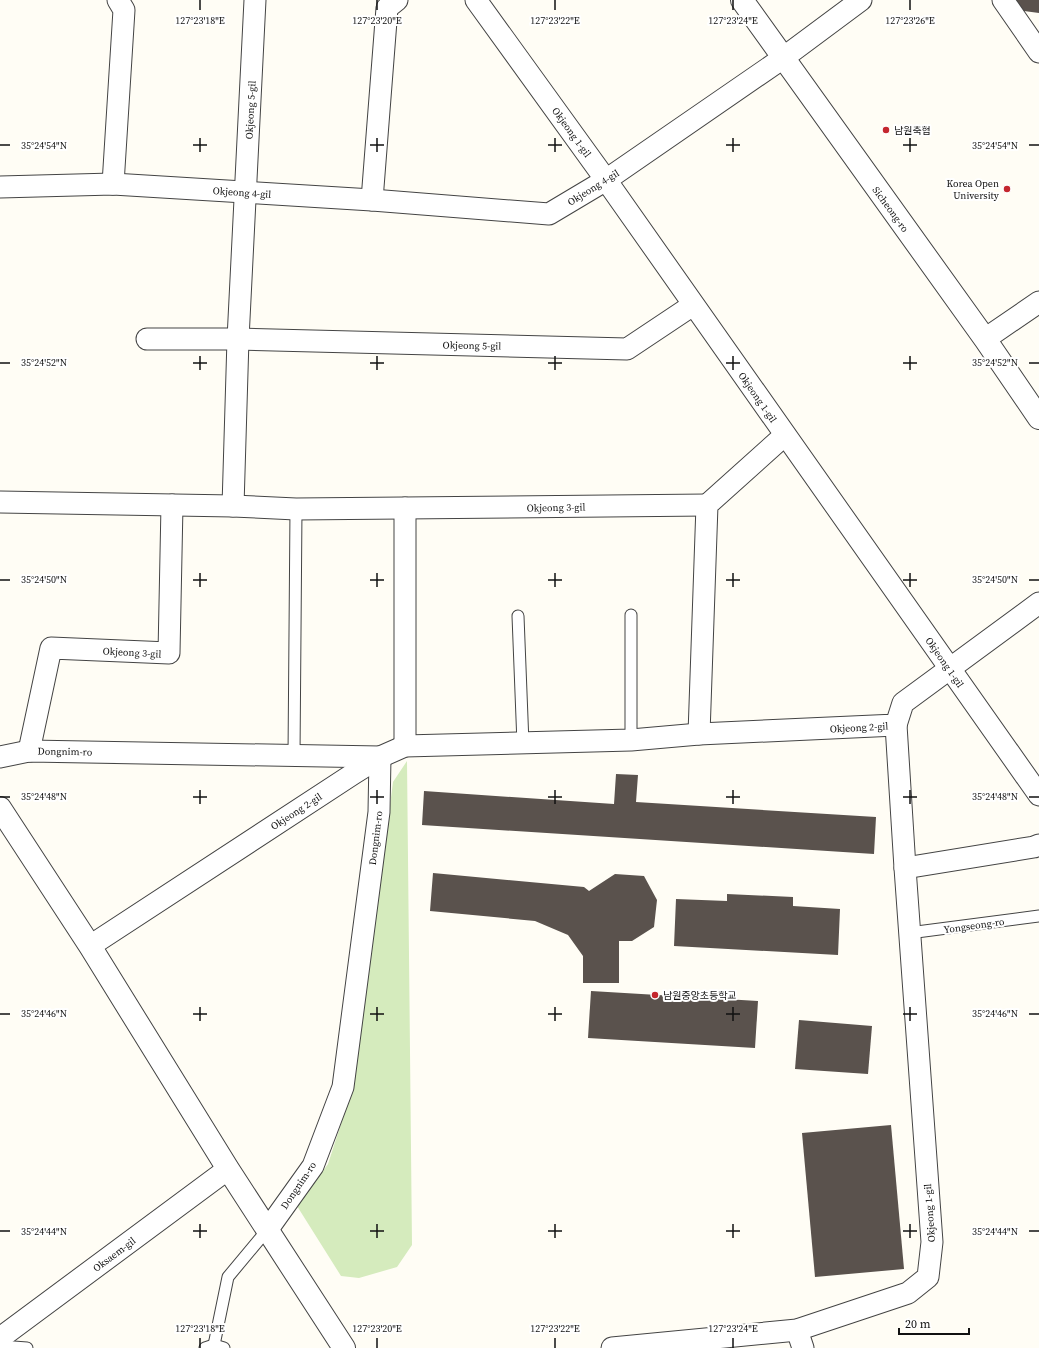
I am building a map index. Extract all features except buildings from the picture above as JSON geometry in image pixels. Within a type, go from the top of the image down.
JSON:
[{"type":"street","points":[[113,184],[124,10],[118,0]]},
{"type":"street","name":"Okjeong 5-gil","points":[[233,506],[238,339],[255,0]]},
{"type":"street","points":[[372,200],[387,8],[396,0]]},
{"type":"street","name":"Okjeong 1-gil","points":[[476,0],[606,180],[1039,795]]},
{"type":"street","name":"Sicheong-ro","points":[[742,0],[985,339],[1039,418]]},
{"type":"street","name":"Okjeong 4-gil","points":[[0,187],[113,184],[372,200],[549,214],[606,180],[783,58],[861,0]]},
{"type":"street","points":[[1004,0],[1033,30],[1039,52]]},
{"type":"street","points":[[985,339],[1039,302]]},
{"type":"street","name":"Okjeong 5-gil","points":[[147,339],[238,339],[628,349],[693,305]]},
{"type":"street","points":[[698,734],[708,505],[785,435]]},
{"type":"street","name":"Okjeong 3-gil","points":[[0,502],[233,506],[296,509],[708,505]]},
{"type":"street","name":"Okjeong 3-gil","points":[[29,751],[51,648],[169,654],[172,505]]},
{"type":"street","points":[[405,508],[405,746]]},
{"type":"street","name":"Okjeong 2-gil","points":[[90,946],[380,757],[405,746],[631,740],[698,734],[896,725],[903,703],[1039,603]]},
{"type":"street","name":"Okjeong 1-gil","points":[[612,1348],[800,1339],[908,1293],[928,1277],[932,1242],[904,868],[896,725]]},
{"type":"street","name":"Dongnim-ro","points":[[0,757],[29,751],[380,757],[379,812],[343,1087],[313,1166],[268,1229]]},
{"type":"street","points":[[0,808],[90,946],[228,1169],[344,1348]]},
{"type":"street","points":[[904,868],[1039,845]]},
{"type":"street","name":"Oksaem-gil","points":[[0,1338],[228,1169]]},
{"type":"lane","points":[[294,755],[296,509]]},
{"type":"lane","points":[[631,615],[631,740]]},
{"type":"lane","points":[[518,616],[523,744]]},
{"type":"lane","name":"Yongseong-ro","points":[[909,933],[1039,916]]},
{"type":"lane","points":[[214,1347],[228,1277],[268,1229]]},
{"type":"lane","points":[[0,1346],[27,1348]]},
{"type":"green space","points":[[407,761],[412,1245],[397,1267],[359,1278],[341,1276],[297,1206],[328,1164],[353,1087],[393,782]]},
{"type":"place","name":"남원축협","points":[[886,130]]},
{"type":"place","name":"Korea Open University","points":[[1007,189]]},
{"type":"place","name":"남원중앙초등학교","points":[[655,995]]}]
